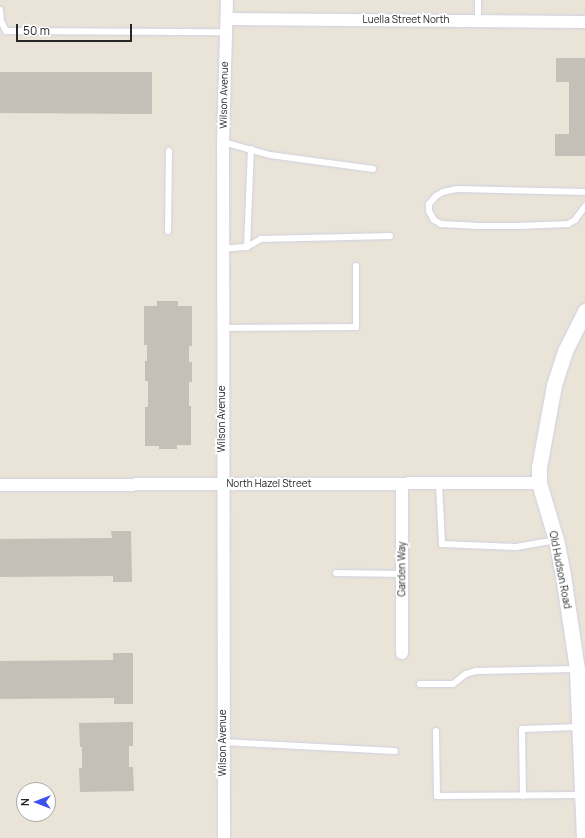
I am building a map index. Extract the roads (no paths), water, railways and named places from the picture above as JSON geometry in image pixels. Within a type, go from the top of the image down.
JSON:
[{"type":"street","name":"Wilson Avenue","points":[[224,838],[222,249],[227,0]]},
{"type":"street","name":"Luella Street North","points":[[227,19],[585,22]]},
{"type":"street","name":"Old Hudson Road","points":[[584,838],[584,802],[580,726],[580,676],[556,540],[539,483],[539,467],[554,385],[565,352],[585,311]]},
{"type":"street","name":"North Hazel Street","points":[[0,485],[539,483]]},
{"type":"street","name":"Garden Way","points":[[402,484],[402,653]]},
{"type":"lane","points":[[478,0],[478,20]]},
{"type":"lane","points":[[0,10],[1,21],[6,31],[226,32]]},
{"type":"lane","points":[[223,142],[270,155],[373,169]]},
{"type":"lane","points":[[247,247],[251,149]]},
{"type":"lane","points":[[168,231],[169,151]]},
{"type":"lane","points":[[585,192],[457,189],[443,192],[436,196],[429,204],[429,211],[434,220],[441,224],[526,226],[568,224],[575,220],[585,206]]},
{"type":"lane","points":[[222,249],[247,247],[261,238],[390,236]]},
{"type":"lane","points":[[222,328],[356,327],[356,266]]},
{"type":"lane","points":[[440,484],[442,544],[516,547],[556,540]]},
{"type":"lane","points":[[336,573],[402,574]]},
{"type":"lane","points":[[420,684],[453,684],[466,674],[476,671],[580,676]]},
{"type":"lane","points":[[523,796],[522,729],[580,726]]},
{"type":"lane","points":[[436,731],[437,796],[523,796],[584,802]]},
{"type":"lane","points":[[223,742],[395,751]]}]
